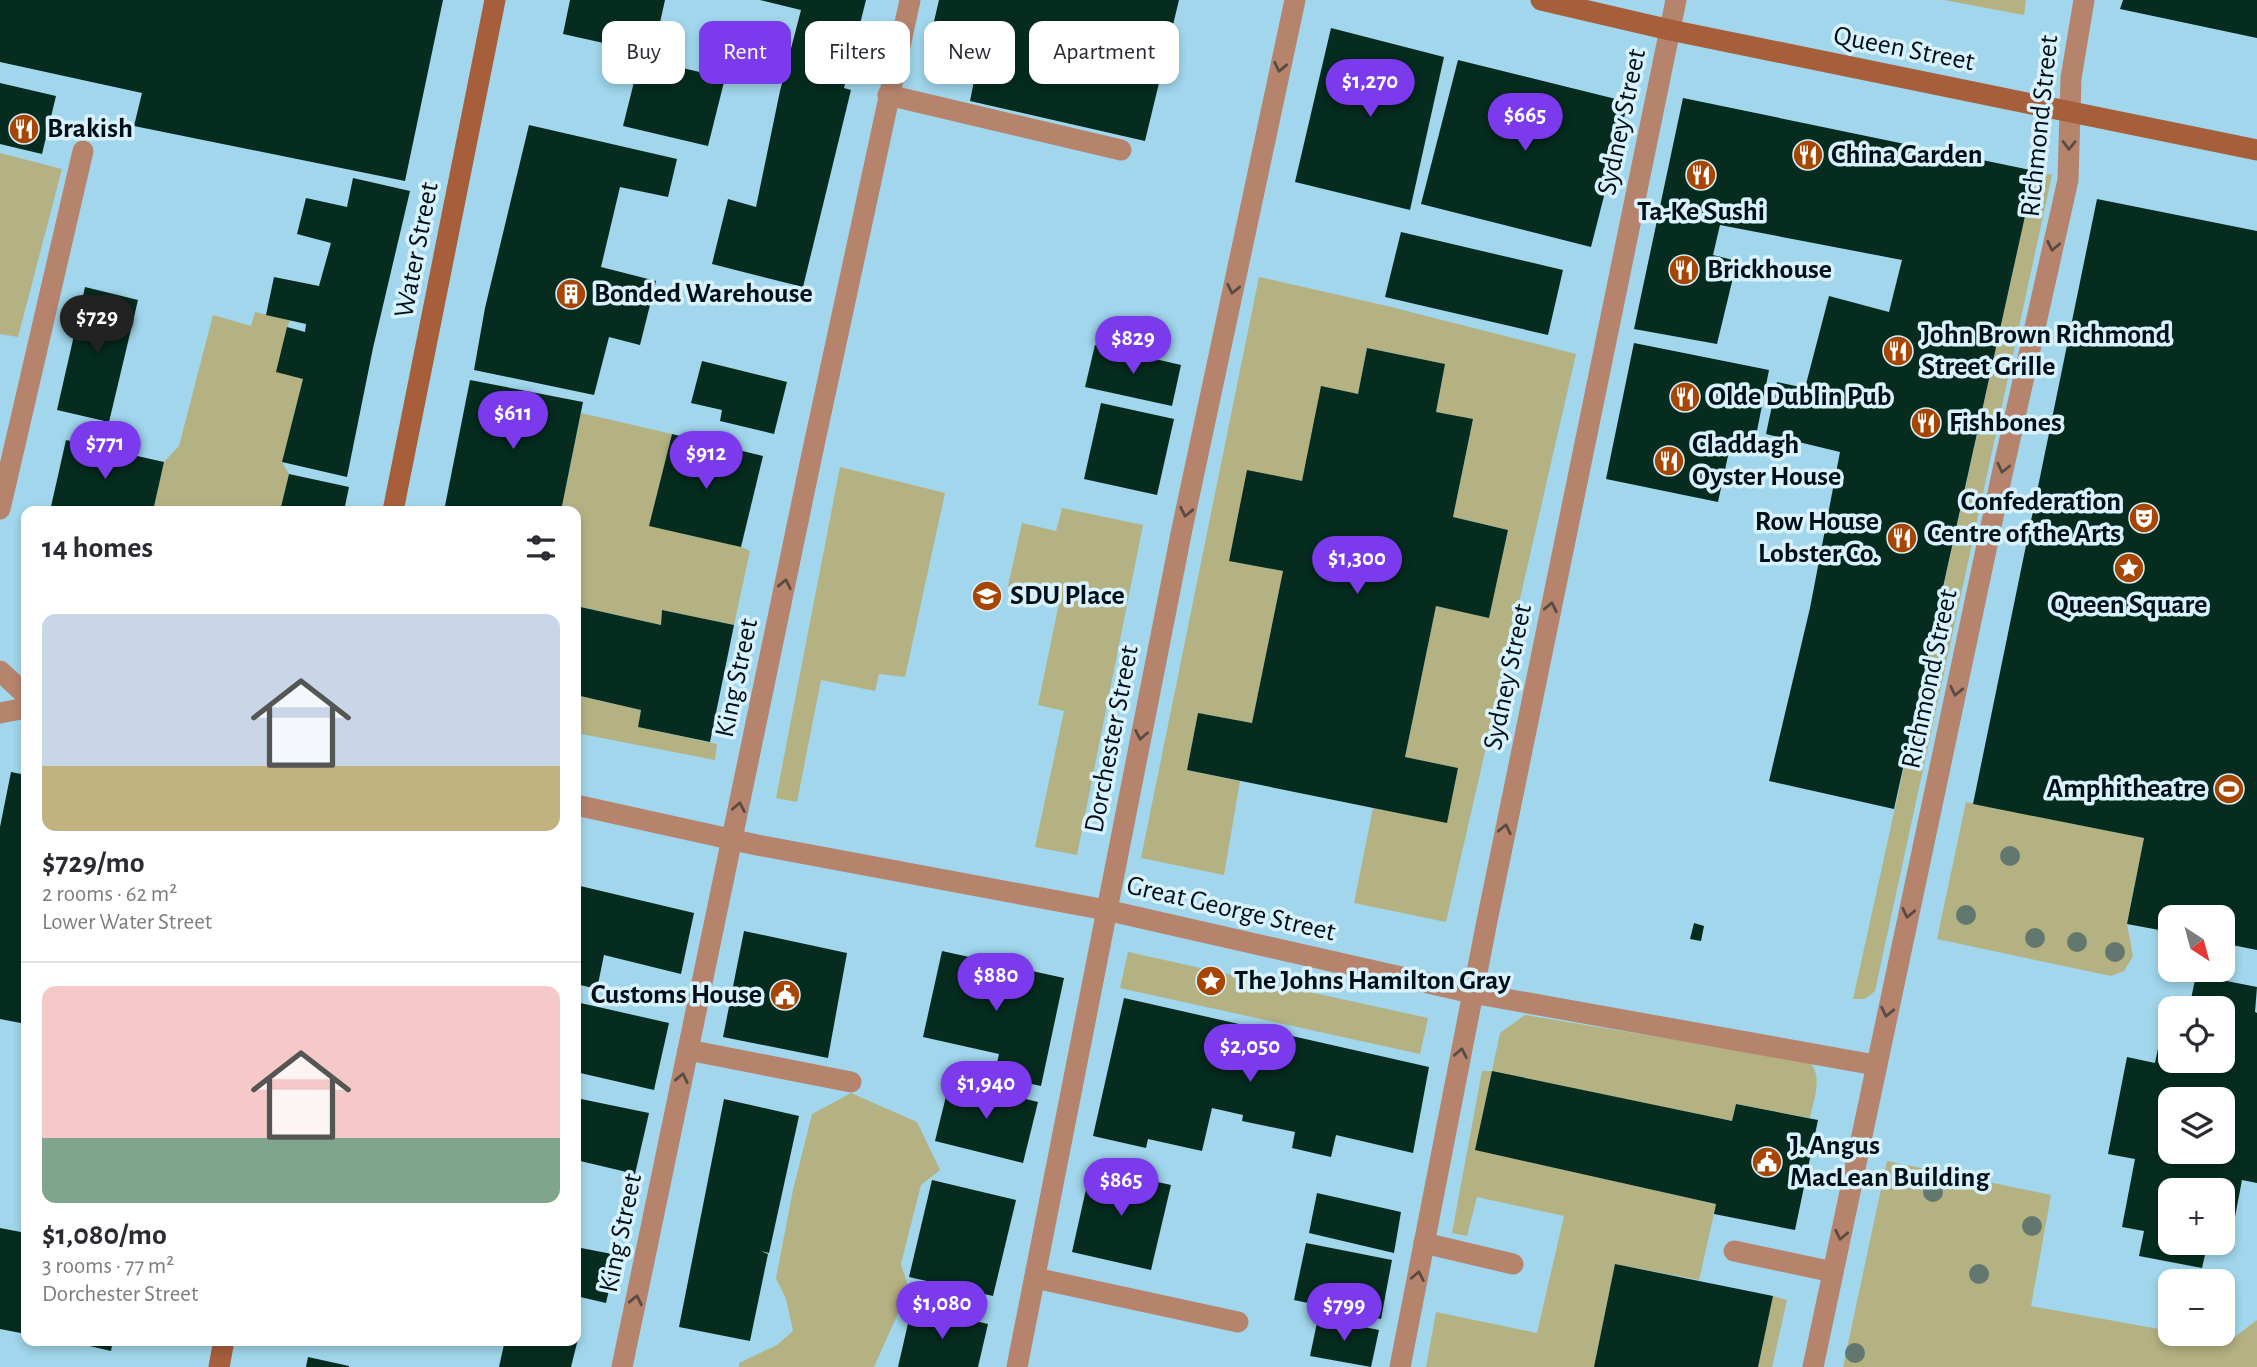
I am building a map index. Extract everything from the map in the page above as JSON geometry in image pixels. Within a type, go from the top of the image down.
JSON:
[{"type":"street","name":"Water Street","points":[[394,506],[495,0]]},
{"type":"street","name":"King Street","points":[[622,1367],[910,0]]},
{"type":"street","name":"Dorchester Street","points":[[1017,1367],[1182,528],[1294,0]]},
{"type":"street","name":"Queen Street","points":[[1541,0],[1670,30],[2257,150]]},
{"type":"street","name":"Sydney Street","points":[[1400,1367],[1472,993],[1676,0]]},
{"type":"street","name":"Richmond Street","points":[[1813,1367],[1998,492],[2068,180],[2071,78],[2084,0]]},
{"type":"street","points":[[888,95],[1121,150]]},
{"type":"street","points":[[0,509],[83,151]]},
{"type":"street","points":[[0,671],[21,690]]},
{"type":"street","points":[[0,713],[21,709]]},
{"type":"street","name":"Great George Street","points":[[581,805],[732,839],[1107,910],[1472,993],[1875,1065]]},
{"type":"street","points":[[688,1050],[851,1082]]},
{"type":"street","points":[[1424,1243],[1513,1264]]},
{"type":"street","points":[[1734,1251],[1833,1272]]},
{"type":"street","points":[[1035,1279],[1238,1322]]},
{"type":"street","points":[[219,1367],[223,1346]]},
{"type":"shaded area","points":[[1944,0],[2026,0],[2024,15]]},
{"type":"shaded area","points":[[0,153],[62,169],[18,337],[0,334]]},
{"type":"shaded area","points":[[2035,171],[2052,175],[1875,991],[1865,999],[1853,999]]},
{"type":"shaded area","points":[[1259,277],[1576,354],[1446,922],[1354,903],[1373,808],[1447,822],[1458,768],[1405,757],[1436,606],[1489,617],[1508,530],[1453,517],[1473,420],[1436,412],[1445,364],[1367,348],[1358,394],[1322,387],[1302,481],[1229,560],[1283,571],[1252,723],[1198,713],[1187,770],[1240,781],[1224,875],[1141,858]]},
{"type":"shaded area","points":[[255,312],[290,320],[287,328],[303,379],[282,462],[289,474],[281,506],[154,506],[164,462],[179,446],[213,315],[251,326]]},
{"type":"shaded area","points":[[581,413],[672,434],[650,525],[750,551],[734,625],[662,610],[661,625],[581,607],[581,506],[562,506]]},
{"type":"shaded area","points":[[840,467],[945,493],[905,677],[879,674],[875,691],[821,680],[797,802],[776,798]]},
{"type":"shaded area","points":[[1062,508],[1143,525],[1077,855],[1035,847],[1064,711],[1038,705],[1060,598],[1008,586],[1022,523],[1056,531]]},
{"type":"shaded area","points":[[581,696],[641,710],[638,727],[717,744],[715,760],[581,734]]},
{"type":"shaded area","points":[[1966,802],[2144,838],[2127,924],[2133,956],[2124,971],[2111,976],[1937,939]]},
{"type":"shaded area","points":[[1128,952],[1428,1018],[1420,1054],[1120,988]]},
{"type":"shaded area","points":[[1525,1015],[1809,1062],[1817,1081],[1810,1118],[1736,1104],[1732,1121],[1492,1072],[1476,1150],[1716,1204],[1714,1214],[1699,1280],[1615,1264],[1594,1367],[1426,1367],[1436,1312],[1537,1333],[1564,1216],[1477,1197],[1467,1236],[1452,1233],[1482,1071],[1492,1071],[1500,1033]]},
{"type":"shaded area","points":[[851,1093],[917,1122],[940,1170],[921,1185],[901,1264],[911,1296],[899,1311],[874,1367],[739,1367],[739,1363],[777,1345],[793,1331],[786,1299],[776,1278],[793,1190],[812,1114]]},
{"type":"shaded area","points":[[1887,1161],[2051,1195],[2031,1306],[2158,1329],[2158,1346],[2235,1346],[2235,1337],[2257,1320],[2257,1367],[1843,1367]]},
{"type":"shaded area","points":[[1773,1296],[1787,1300],[1772,1367],[1758,1367]]},
{"type":"building","points":[[0,0],[443,0],[405,181],[134,126],[142,93],[0,62]]},
{"type":"building","points":[[570,0],[665,0],[660,21],[602,21],[602,43],[563,34]]},
{"type":"building","points":[[760,0],[866,0],[861,21],[805,21],[805,84],[845,84],[844,88],[851,90],[803,287],[712,264],[728,199],[756,207],[782,84],[791,84],[791,49],[801,10]]},
{"type":"building","points":[[939,0],[1179,0],[1174,21],[1029,21],[1029,84],[1159,84],[1145,141],[970,101],[973,84],[1015,84],[1015,21],[934,21]]},
{"type":"building","points":[[2123,0],[2257,0],[2257,38],[2120,9]]},
{"type":"building","points":[[1331,28],[1444,57],[1410,210],[1295,182]]},
{"type":"building","points":[[1458,60],[1628,102],[1591,247],[1421,204]]},
{"type":"building","points":[[685,69],[699,72],[699,84],[724,84],[708,146],[623,126],[634,84],[685,84]]},
{"type":"building","name":"Brakish","points":[[0,83],[56,96],[42,154],[0,144]]},
{"type":"building","points":[[1683,98],[2035,171],[1894,809],[1769,781],[1810,608],[1840,452],[1766,434],[1777,382],[1805,388],[1829,296],[1889,312],[1902,260],[1720,225],[1713,255],[1737,261],[1717,344],[1634,329]]},
{"type":"building","points":[[529,125],[677,159],[668,197],[620,187],[601,267],[656,281],[640,345],[609,337],[594,395],[474,370],[485,308]]},
{"type":"building","points":[[353,178],[410,191],[373,348],[347,477],[282,462],[303,379],[276,372],[287,327],[305,332],[306,324],[266,315],[274,277],[319,286],[331,243],[297,234],[306,198],[347,207]]},
{"type":"building","name":"Confederation Centre of the Arts","points":[[2097,199],[2257,231],[2257,950],[2235,946],[2235,905],[2158,905],[2158,930],[2127,924],[2144,838],[1973,804]]},
{"type":"building","points":[[1401,232],[1563,270],[1548,335],[1385,297]]},
{"type":"building","points":[[85,287],[138,300],[109,422],[57,410]]},
{"type":"building","points":[[1634,343],[1769,370],[1754,446],[1731,442],[1718,502],[1606,479]]},
{"type":"building","points":[[1095,345],[1181,365],[1172,406],[1085,387]]},
{"type":"building","points":[[1367,348],[1445,364],[1436,412],[1473,419],[1453,517],[1508,530],[1489,618],[1436,606],[1405,757],[1458,768],[1447,823],[1187,770],[1198,713],[1252,723],[1283,571],[1229,561],[1247,470],[1302,481],[1321,386],[1358,394]]},
{"type":"building","points":[[702,361],[787,382],[774,434],[720,421],[722,410],[691,403]]},
{"type":"building","points":[[470,380],[583,402],[562,506],[445,506]]},
{"type":"building","points":[[1101,403],[1174,419],[1157,495],[1084,479]]},
{"type":"building","points":[[672,434],[763,456],[741,547],[649,526]]},
{"type":"building","points":[[66,440],[164,462],[154,506],[51,506]]},
{"type":"building","points":[[289,474],[349,487],[345,506],[281,506]]},
{"type":"building","points":[[581,607],[661,625],[662,610],[734,625],[710,742],[638,727],[641,710],[581,696]]},
{"type":"building","points":[[11,772],[21,774],[21,1023],[0,1019],[0,827]]},
{"type":"building","points":[[581,886],[694,913],[681,974],[604,955],[597,989],[581,985]]},
{"type":"building","points":[[1694,923],[1704,926],[1701,941],[1690,939]]},
{"type":"building","name":"Customs House","points":[[744,931],[847,953],[828,1058],[723,1037]]},
{"type":"building","points":[[942,951],[1064,978],[1041,1086],[994,1076],[999,1054],[923,1037]]},
{"type":"building","points":[[2195,982],[2232,982],[2257,987],[2257,1183],[2242,1180],[2235,1217],[2235,1178],[2158,1178],[2158,1255],[2205,1255],[2202,1268],[2139,1256],[2144,1231],[2122,1227],[2135,1159],[2108,1154],[2127,1057],[2155,1063],[2158,1049],[2158,1073],[2235,1073],[2235,996],[2192,996]]},
{"type":"building","points":[[1124,998],[1429,1067],[1413,1153],[1336,1135],[1331,1157],[1292,1148],[1295,1132],[1242,1121],[1243,1115],[1212,1108],[1202,1151],[1148,1139],[1146,1148],[1093,1136]]},
{"type":"building","points":[[581,1003],[669,1023],[654,1090],[581,1073]]},
{"type":"building","points":[[1492,1071],[1732,1121],[1736,1104],[1818,1120],[1795,1230],[1714,1214],[1716,1204],[1475,1150]]},
{"type":"building","points":[[950,1080],[1038,1102],[1023,1163],[935,1141]]},
{"type":"building","points":[[581,1099],[649,1113],[635,1174],[581,1161]]},
{"type":"building","points":[[724,1099],[799,1116],[769,1253],[761,1251],[768,1254],[750,1341],[679,1327]]},
{"type":"building","points":[[1091,1167],[1171,1185],[1151,1270],[1072,1252]]},
{"type":"building","points":[[932,1180],[1016,1200],[993,1296],[909,1277]]},
{"type":"building","points":[[1317,1193],[1401,1212],[1394,1253],[1309,1233]]},
{"type":"building","points":[[0,1228],[21,1232],[21,1333],[0,1329]]},
{"type":"building","points":[[1306,1243],[1392,1260],[1381,1319],[1294,1300]]},
{"type":"building","points":[[581,1248],[617,1255],[606,1303],[581,1297]]},
{"type":"building","points":[[1615,1264],[1773,1296],[1758,1367],[1594,1367]]},
{"type":"building","points":[[912,1306],[988,1324],[978,1367],[898,1367]]},
{"type":"building","points":[[1318,1318],[1379,1330],[1371,1367],[1310,1356]]},
{"type":"building","points":[[90,1346],[112,1346],[111,1351]]},
{"type":"building","points":[[504,1346],[576,1346],[571,1367],[499,1367]]},
{"type":"building","points":[[308,1357],[349,1366],[349,1367],[306,1367]]},
{"type":"place","name":"Brakish","points":[[24,129]]},
{"type":"place","name":"China Garden","points":[[1808,155]]},
{"type":"place","name":"Ta-Ke Sushi","points":[[1701,175]]},
{"type":"place","name":"Brickhouse","points":[[1684,270]]},
{"type":"place","name":"Bonded Warehouse","points":[[571,294]]},
{"type":"place","name":"John Brown Richmond Street Grille","points":[[1898,351]]},
{"type":"place","name":"Olde Dublin Pub","points":[[1685,397]]},
{"type":"place","name":"Fishbones","points":[[1926,423]]},
{"type":"place","name":"Claddagh Oyster House","points":[[1669,461]]},
{"type":"place","name":"Confederation Centre of the Arts","points":[[2144,518]]},
{"type":"place","name":"Row House Lobster Co.","points":[[1902,538]]},
{"type":"place","name":"Queen Square","points":[[2129,568]]},
{"type":"place","name":"SDU Place","points":[[987,596]]},
{"type":"place","name":"Amphitheatre","points":[[2229,789]]},
{"type":"place","name":"The Johns Hamilton Gray","points":[[1211,981]]},
{"type":"place","name":"Customs House","points":[[785,995]]},
{"type":"place","name":"J. Angus MacLean Building","points":[[1767,1162]]}]
